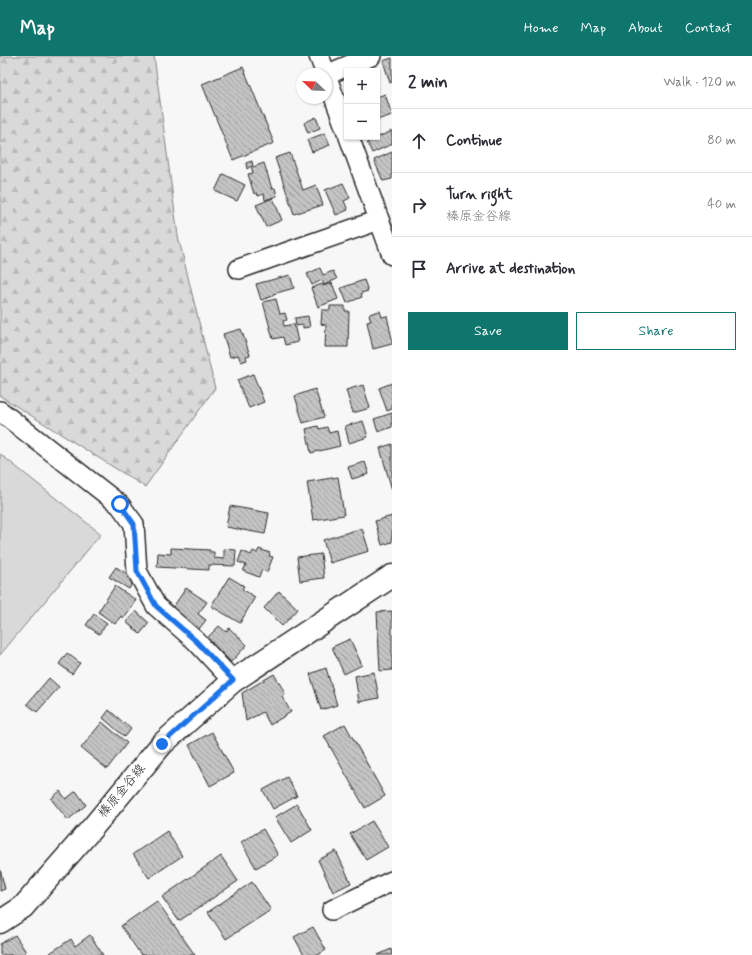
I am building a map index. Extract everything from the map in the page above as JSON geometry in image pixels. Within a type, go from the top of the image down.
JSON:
[{"type":"main road","name":"榛原金谷線","points":[[0,922],[23,907],[162,744],[233,680],[392,576]]},
{"type":"street","points":[[319,56],[324,68]]},
{"type":"street","points":[[332,72],[371,56]]},
{"type":"street","points":[[332,91],[344,124]]},
{"type":"street","points":[[350,140],[392,255]]},
{"type":"street","points":[[239,269],[379,220]]},
{"type":"street","points":[[0,411],[120,504],[134,524],[137,571],[156,606],[196,641],[233,680]]},
{"type":"street","points":[[332,910],[392,881]]},
{"type":"green space","points":[[0,56],[154,56],[178,236],[215,388],[145,487],[0,396]]},
{"type":"green space","points":[[0,454],[101,534],[0,655]]},
{"type":"building","points":[[392,58],[392,82],[390,83],[383,61]]},
{"type":"building","points":[[243,67],[274,143],[233,160],[202,84]]},
{"type":"building","points":[[385,94],[392,115],[380,119],[380,104],[380,96]]},
{"type":"building","points":[[316,117],[320,128],[308,133],[304,123]]},
{"type":"building","points":[[392,131],[392,144],[372,153],[367,142],[372,140],[380,140],[380,136]]},
{"type":"building","points":[[325,133],[330,145],[312,152],[307,140]]},
{"type":"building","points":[[392,152],[392,179],[383,181],[374,160]]},
{"type":"building","points":[[290,153],[303,190],[316,185],[323,205],[294,214],[275,158]]},
{"type":"building","points":[[252,161],[253,167],[264,163],[272,189],[275,188],[277,196],[265,200],[264,194],[258,196],[257,193],[254,194],[248,174],[253,173],[251,166],[247,169],[246,163]]},
{"type":"building","points":[[223,174],[245,185],[237,201],[215,191]]},
{"type":"building","points":[[343,183],[350,198],[344,201],[348,210],[336,215],[325,190]]},
{"type":"building","points":[[273,198],[282,220],[266,227],[256,205]]},
{"type":"building","points":[[320,268],[323,275],[333,271],[337,279],[324,285],[322,280],[312,285],[307,274]]},
{"type":"building","points":[[290,275],[294,288],[273,294],[273,296],[261,300],[256,284]]},
{"type":"building","points":[[364,280],[368,291],[361,293],[362,297],[347,303],[341,288]]},
{"type":"building","points":[[332,283],[338,299],[318,307],[311,288],[322,284],[323,286]]},
{"type":"building","points":[[276,299],[280,314],[285,313],[287,320],[283,321],[284,326],[294,324],[298,342],[285,345],[283,337],[273,339],[263,302]]},
{"type":"building","points":[[330,306],[345,306],[345,311],[349,311],[348,347],[325,347],[326,325],[321,324],[322,310],[330,310]]},
{"type":"building","points":[[380,311],[382,317],[387,316],[392,344],[373,349],[367,322],[371,321],[369,314]]},
{"type":"building","points":[[308,316],[310,327],[303,328],[303,325],[296,326],[295,318]]},
{"type":"building","points":[[241,329],[250,355],[246,356],[247,360],[241,362],[238,355],[230,357],[223,334]]},
{"type":"building","points":[[253,374],[264,402],[249,408],[237,380]]},
{"type":"building","points":[[392,383],[392,409],[387,411],[379,388]]},
{"type":"building","points":[[363,385],[370,408],[353,413],[346,390]]},
{"type":"building","points":[[315,389],[324,417],[303,423],[295,396]]},
{"type":"building","points":[[392,413],[392,427],[378,432],[374,419]]},
{"type":"building","points":[[363,421],[368,437],[349,443],[345,426]]},
{"type":"building","points":[[318,426],[319,429],[327,427],[329,433],[337,431],[340,446],[311,453],[306,429]]},
{"type":"building","points":[[392,444],[392,490],[380,448]]},
{"type":"building","points":[[365,462],[369,474],[352,479],[348,467]]},
{"type":"building","points":[[338,477],[344,515],[313,520],[307,482]]},
{"type":"building","points":[[230,506],[269,513],[265,534],[226,527]]},
{"type":"building","points":[[392,516],[392,542],[382,545],[375,521]]},
{"type":"building","points":[[362,528],[369,551],[330,563],[323,540]]},
{"type":"building","points":[[171,548],[210,550],[210,552],[214,552],[214,558],[224,559],[224,549],[236,550],[235,566],[209,565],[209,570],[157,567],[158,553],[171,554]]},
{"type":"building","points":[[259,549],[270,553],[269,556],[273,557],[267,572],[262,570],[259,577],[243,571],[246,565],[238,562],[242,551],[251,555],[253,551],[257,553]]},
{"type":"building","points":[[321,554],[324,578],[300,581],[297,557]]},
{"type":"building","points":[[116,567],[135,579],[129,589],[109,577]]},
{"type":"building","points":[[229,577],[244,586],[242,589],[255,597],[240,623],[211,606]]},
{"type":"building","points":[[115,586],[136,600],[124,618],[121,616],[115,624],[98,612]]},
{"type":"building","points":[[186,588],[207,602],[198,614],[206,620],[199,629],[171,610]]},
{"type":"building","points":[[279,591],[298,609],[282,626],[264,608]]},
{"type":"building","points":[[136,611],[149,623],[140,634],[126,622]]},
{"type":"building","points":[[392,611],[392,670],[380,671],[377,612]]},
{"type":"building","points":[[94,614],[107,623],[99,634],[86,625]]},
{"type":"building","points":[[219,626],[226,632],[229,628],[247,645],[231,662],[207,638]]},
{"type":"building","points":[[350,639],[362,665],[344,674],[332,647]]},
{"type":"building","points":[[67,653],[80,663],[72,674],[59,664]]},
{"type":"building","points":[[326,668],[337,705],[321,710],[310,674]]},
{"type":"building","points":[[374,672],[379,698],[359,702],[355,676]]},
{"type":"building","points":[[274,674],[285,693],[282,697],[291,712],[270,725],[263,712],[246,721],[242,693]]},
{"type":"building","points":[[49,678],[59,687],[37,712],[27,704]]},
{"type":"building","points":[[109,710],[131,729],[125,737],[103,718]]},
{"type":"building","points":[[102,722],[127,743],[107,769],[81,748]]},
{"type":"building","points":[[345,724],[385,796],[365,808],[324,736]]},
{"type":"building","points":[[212,732],[234,773],[210,786],[189,745]]},
{"type":"building","points":[[287,777],[297,796],[273,809],[263,790]]},
{"type":"building","points":[[60,791],[66,799],[76,791],[86,805],[68,820],[51,799]]},
{"type":"building","points":[[297,804],[312,830],[291,843],[275,817]]},
{"type":"building","points":[[372,821],[388,847],[366,860],[350,834]]},
{"type":"building","points":[[263,829],[278,855],[256,868],[241,842]]},
{"type":"building","points":[[167,831],[182,856],[149,878],[133,854]]},
{"type":"building","points":[[336,851],[351,883],[333,892],[318,860]]},
{"type":"building","points":[[221,856],[238,881],[179,921],[162,897]]},
{"type":"building","points":[[0,869],[5,889],[0,891]]},
{"type":"building","points":[[252,882],[271,910],[226,939],[208,912]]},
{"type":"building","points":[[157,901],[195,955],[141,955],[121,926]]},
{"type":"building","points":[[313,927],[326,950],[318,955],[304,955],[294,937]]},
{"type":"building","points":[[15,935],[26,952],[21,955],[0,955],[0,944]]},
{"type":"building","points":[[90,935],[103,955],[47,955],[71,939],[75,946]]},
{"type":"building","points":[[391,949],[392,955],[378,955]]},
{"type":"route","points":[[120,504],[134,524],[137,571],[156,606],[196,641],[233,680],[162,744]]}]
